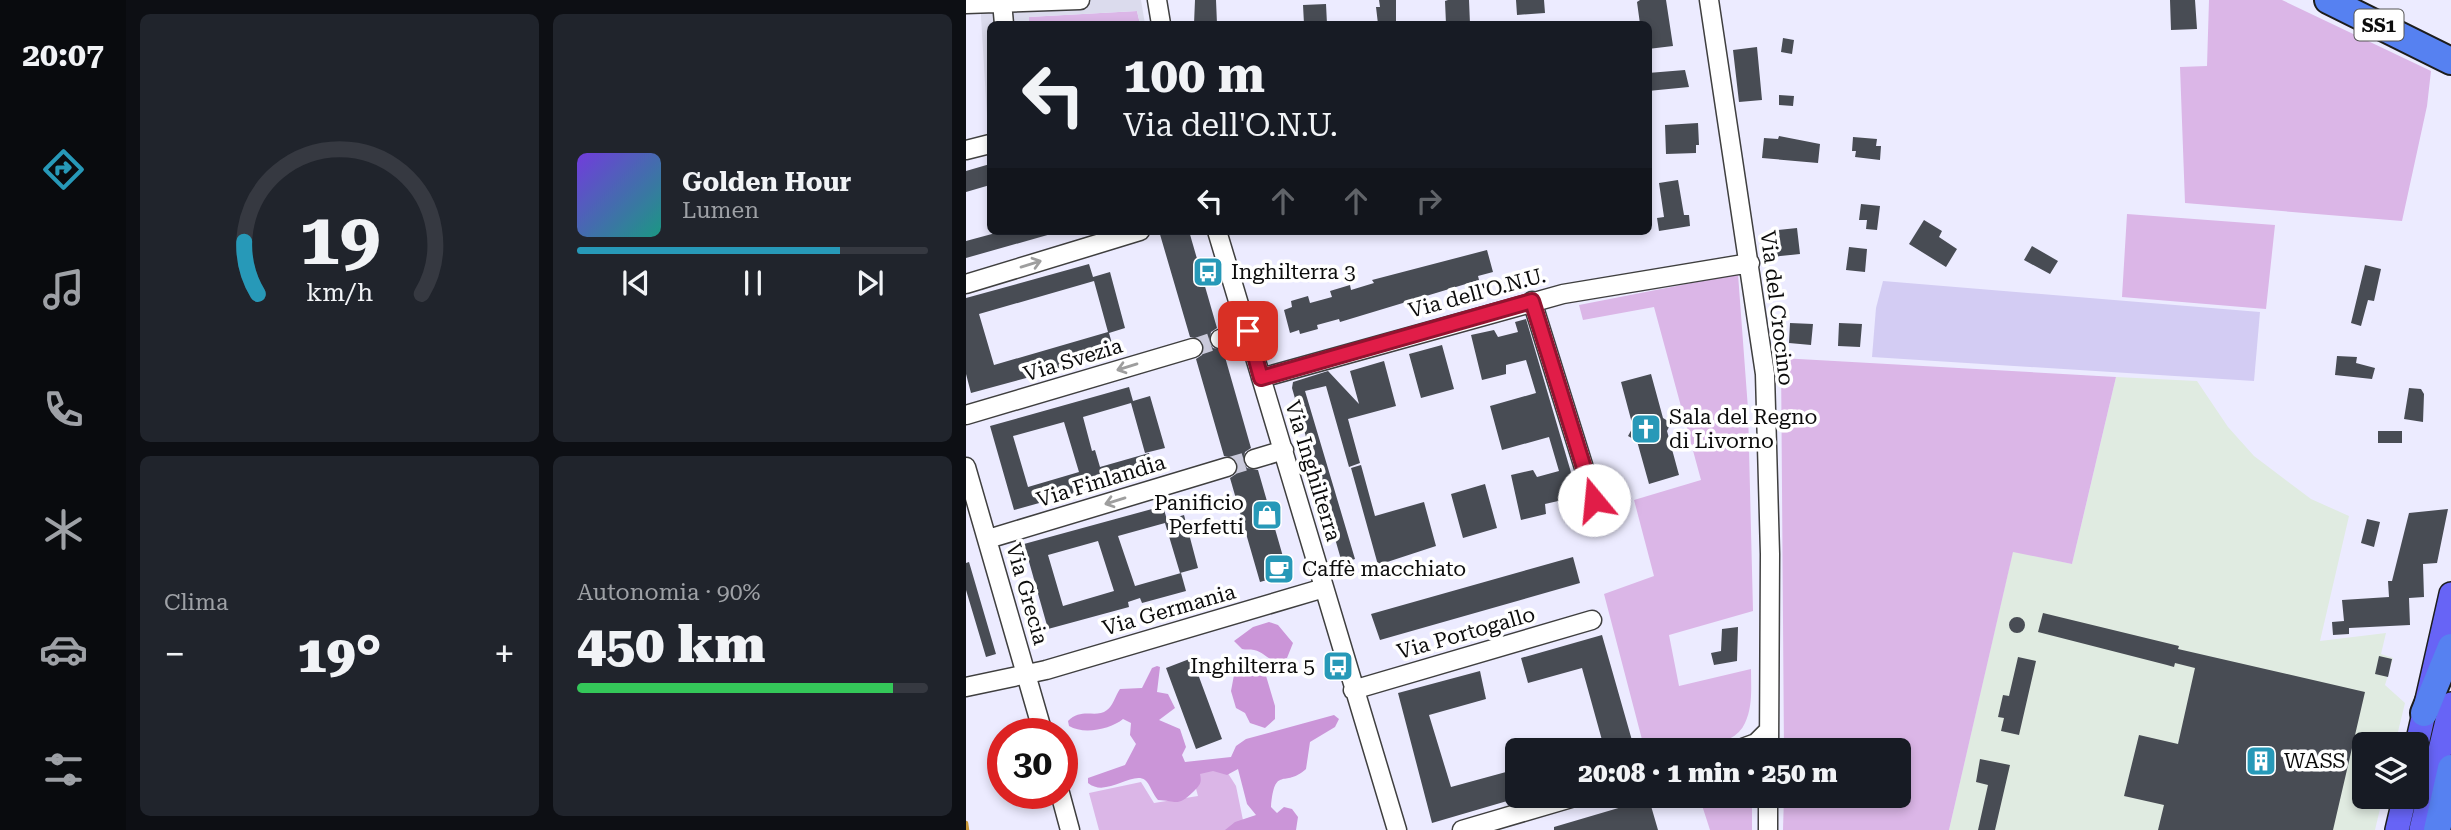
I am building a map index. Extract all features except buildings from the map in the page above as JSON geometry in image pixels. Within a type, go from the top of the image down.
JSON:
[{"type":"highway","name":"SS1","points":[[2328,0],[2446,55]]},
{"type":"highway","name":"SS1","points":[[2367,0],[2446,55]]},
{"type":"highway","points":[[2424,713],[2451,647]]},
{"type":"highway","points":[[2437,830],[2451,768]]},
{"type":"main road","points":[[2420,732],[2451,594]]},
{"type":"main road","points":[[2421,830],[2451,704]]},
{"type":"main road","points":[[2397,830],[2401,809]]},
{"type":"street","points":[[966,4],[1080,0]]},
{"type":"street","points":[[1157,0],[1160,21]]},
{"type":"street","name":"Via del Crocino","points":[[1709,0],[1765,374],[1770,554],[1769,738]]},
{"type":"street","points":[[1002,2],[1004,21]]},
{"type":"street","points":[[966,150],[987,145]]},
{"type":"street","points":[[966,284],[1127,235]]},
{"type":"street","name":"Via Inghilterra","points":[[1218,235],[1397,830]]},
{"type":"street","name":"Via dell'O.N.U.","points":[[1261,378],[1570,292],[1750,263]]},
{"type":"street","points":[[1532,301],[1594,500]]},
{"type":"street","points":[[1220,339],[1248,331]]},
{"type":"street","name":"Via Svezia","points":[[966,415],[1193,348]]},
{"type":"street","points":[[1254,458],[1283,450]]},
{"type":"street","name":"Via Grecia","points":[[966,467],[1039,718]]},
{"type":"street","name":"Via Finlandia","points":[[988,539],[1227,467]]},
{"type":"street","name":"Via Germania","points":[[966,687],[1026,675],[1324,588]]},
{"type":"street","name":"Via Portogallo","points":[[1353,690],[1592,620]]},
{"type":"street","points":[[1761,738],[1769,730]]},
{"type":"street","points":[[1381,830],[1388,805]]},
{"type":"street","points":[[1462,830],[1537,808]]},
{"type":"street","points":[[1768,808],[1768,830]]},
{"type":"street","points":[[1064,809],[1070,830]]},
{"type":"shaded area","points":[[980,0],[1141,0],[1144,21],[1139,21],[1137,11],[1029,17],[1029,21],[987,21],[987,116]]},
{"type":"shaded area","points":[[2209,0],[2282,0],[2431,71],[2427,106],[2402,221],[2185,203],[2180,67],[2207,66]]},
{"type":"shaded area","points":[[1137,11],[1139,21],[1029,21],[1028,17]]},
{"type":"shaded area","points":[[2127,214],[2275,225],[2266,309],[2122,297]]},
{"type":"shaded area","points":[[1738,274],[1748,409],[1753,611],[1669,635],[1679,686],[1751,669],[1749,710],[1745,723],[1731,738],[1642,738],[1604,594],[1654,576],[1634,500],[1701,480],[1654,307],[1583,320],[1579,305]]},
{"type":"shaded area","points":[[1883,281],[2260,312],[2254,381],[1872,357],[1876,308]]},
{"type":"shaded area","points":[[1781,358],[2116,377],[2072,564],[2013,552],[1949,830],[1783,830],[1784,808],[1911,808],[1911,738],[1784,738]]},
{"type":"shaded area","points":[[2116,377],[2197,381],[2228,427],[2254,456],[2311,499],[2349,516],[2320,641],[2386,633],[2381,654],[2393,658],[2385,685],[2405,703],[2398,732],[2352,732],[2352,809],[2380,809],[2375,830],[1949,830],[2013,551],[2072,564]]},
{"type":"shaded area","points":[[1269,622],[1278,625],[1293,643],[1287,658],[1273,660],[1254,650],[1242,649],[1234,641],[1253,627]]},
{"type":"shaded area","points":[[1253,665],[1264,669],[1275,706],[1275,719],[1265,728],[1250,723],[1245,713],[1236,708],[1231,691],[1234,675],[1245,673]]},
{"type":"shaded area","points":[[1160,667],[1157,692],[1168,694],[1175,708],[1159,720],[1180,729],[1186,747],[1182,755],[1185,762],[1231,757],[1236,746],[1246,739],[1334,715],[1339,719],[1335,727],[1310,742],[1306,769],[1298,775],[1278,781],[1275,786],[1271,807],[1277,813],[1284,807],[1292,809],[1298,817],[1296,830],[1225,830],[1235,822],[1256,815],[1247,804],[1238,769],[1227,775],[1213,771],[1200,774],[1201,782],[1197,788],[1184,800],[1177,802],[1158,800],[1147,782],[1140,778],[1103,788],[1088,783],[1088,778],[1125,765],[1136,744],[1130,735],[1131,723],[1123,719],[1105,728],[1082,730],[1078,729],[1078,718],[1072,718],[1107,710],[1120,689],[1142,688],[1152,668]]},
{"type":"shaded area","points":[[1224,767],[1236,786],[1245,830],[1099,830],[1089,793],[1141,782],[1154,803],[1198,796],[1192,774]]},
{"type":"shaded area","points":[[1703,808],[1752,808],[1752,830],[1710,830]]},
{"type":"waterway","points":[[966,823],[967,830]]},
{"type":"tunnel","points":[[1193,348],[1220,339]]},
{"type":"tunnel","points":[[1227,467],[1254,459]]},
{"type":"place","name":"Inghilterra 3","points":[[1208,272]]},
{"type":"place","name":"Sala del Regno di Livorno","points":[[1646,429]]},
{"type":"place","name":"Panificio Perfetti","points":[[1267,515]]},
{"type":"place","name":"Caffè macchiato","points":[[1279,569]]},
{"type":"place","name":"Inghilterra 5","points":[[1338,666]]},
{"type":"place","name":"WASS","points":[[2261,761]]},
{"type":"route","points":[[1248,331],[1261,378],[1532,301],[1594,500]]}]
